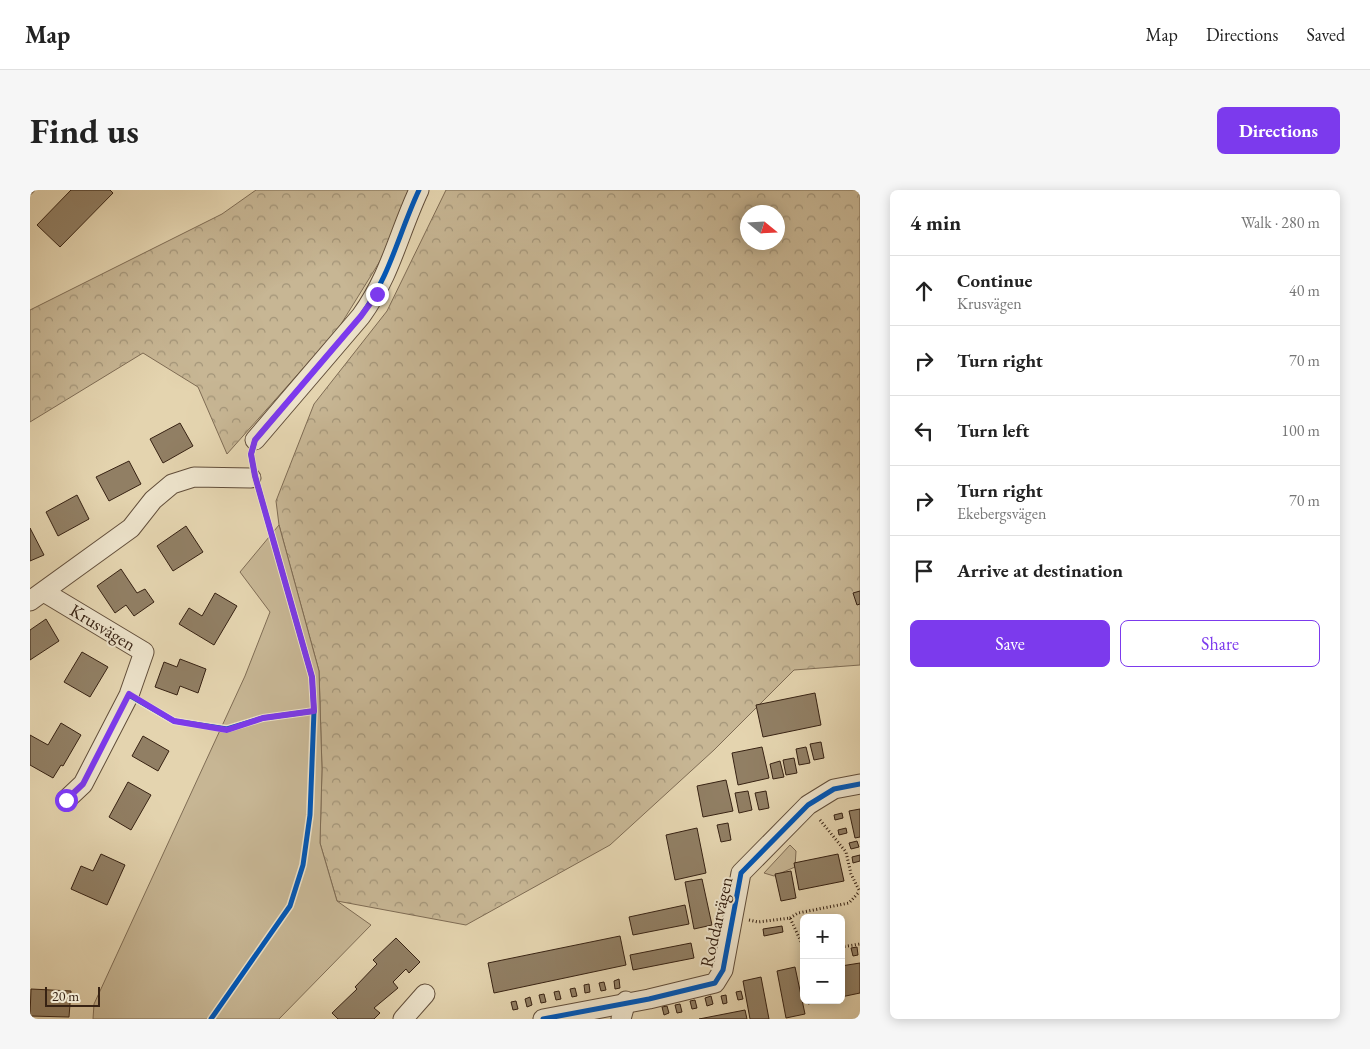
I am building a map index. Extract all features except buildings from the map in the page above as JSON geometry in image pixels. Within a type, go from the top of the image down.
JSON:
[{"type":"street","points":[[255,440],[355,323],[377,294],[389,269],[419,190]]},
{"type":"street","name":"Krusvägen","points":[[66,800],[83,784],[129,694],[144,652],[37,597],[131,528],[153,500],[172,484],[194,477],[251,478]]},
{"type":"street","name":"Roddarvägen","points":[[543,1019],[623,1010],[649,998],[715,983],[723,970],[741,873],[808,806],[834,789],[860,784]]},
{"type":"street","points":[[403,1019],[425,994]]},
{"type":"path","points":[[732,918],[758,922],[790,918],[798,913],[849,903],[859,892],[851,874],[846,852],[808,806]]},
{"type":"path","points":[[790,918],[800,939]]},
{"type":"path","points":[[845,947],[860,944]]},
{"type":"green space","points":[[256,190],[412,190],[393,240],[338,329],[227,454],[198,387],[143,353],[30,422],[30,310],[222,214]]},
{"type":"green space","points":[[446,190],[860,190],[860,665],[794,670],[714,750],[610,845],[466,925],[337,901],[320,843],[322,769],[319,671],[279,525],[276,501],[314,404],[387,311]]},
{"type":"green space","points":[[279,525],[319,671],[322,769],[320,843],[337,901],[371,925],[279,1019],[93,1019],[94,1004],[245,676],[270,612],[240,572]]},
{"type":"green space","points":[[790,845],[796,851],[795,867],[774,876],[764,873]]},
{"type":"cycle path","points":[[211,1019],[290,906],[303,865],[310,815],[314,711],[312,677],[255,476],[251,455],[255,440],[361,316],[387,270],[419,190]]},
{"type":"cycle path","points":[[129,695],[174,721],[227,729],[263,718],[314,711]]},
{"type":"cycle path","points":[[543,1019],[649,999],[715,983],[723,970],[741,873],[808,805],[834,789],[860,784]]},
{"type":"route","points":[[66,800],[83,784],[129,694],[174,721],[227,730],[263,718],[314,711],[312,677],[255,476],[251,454],[255,440],[361,316],[377,294]]}]
